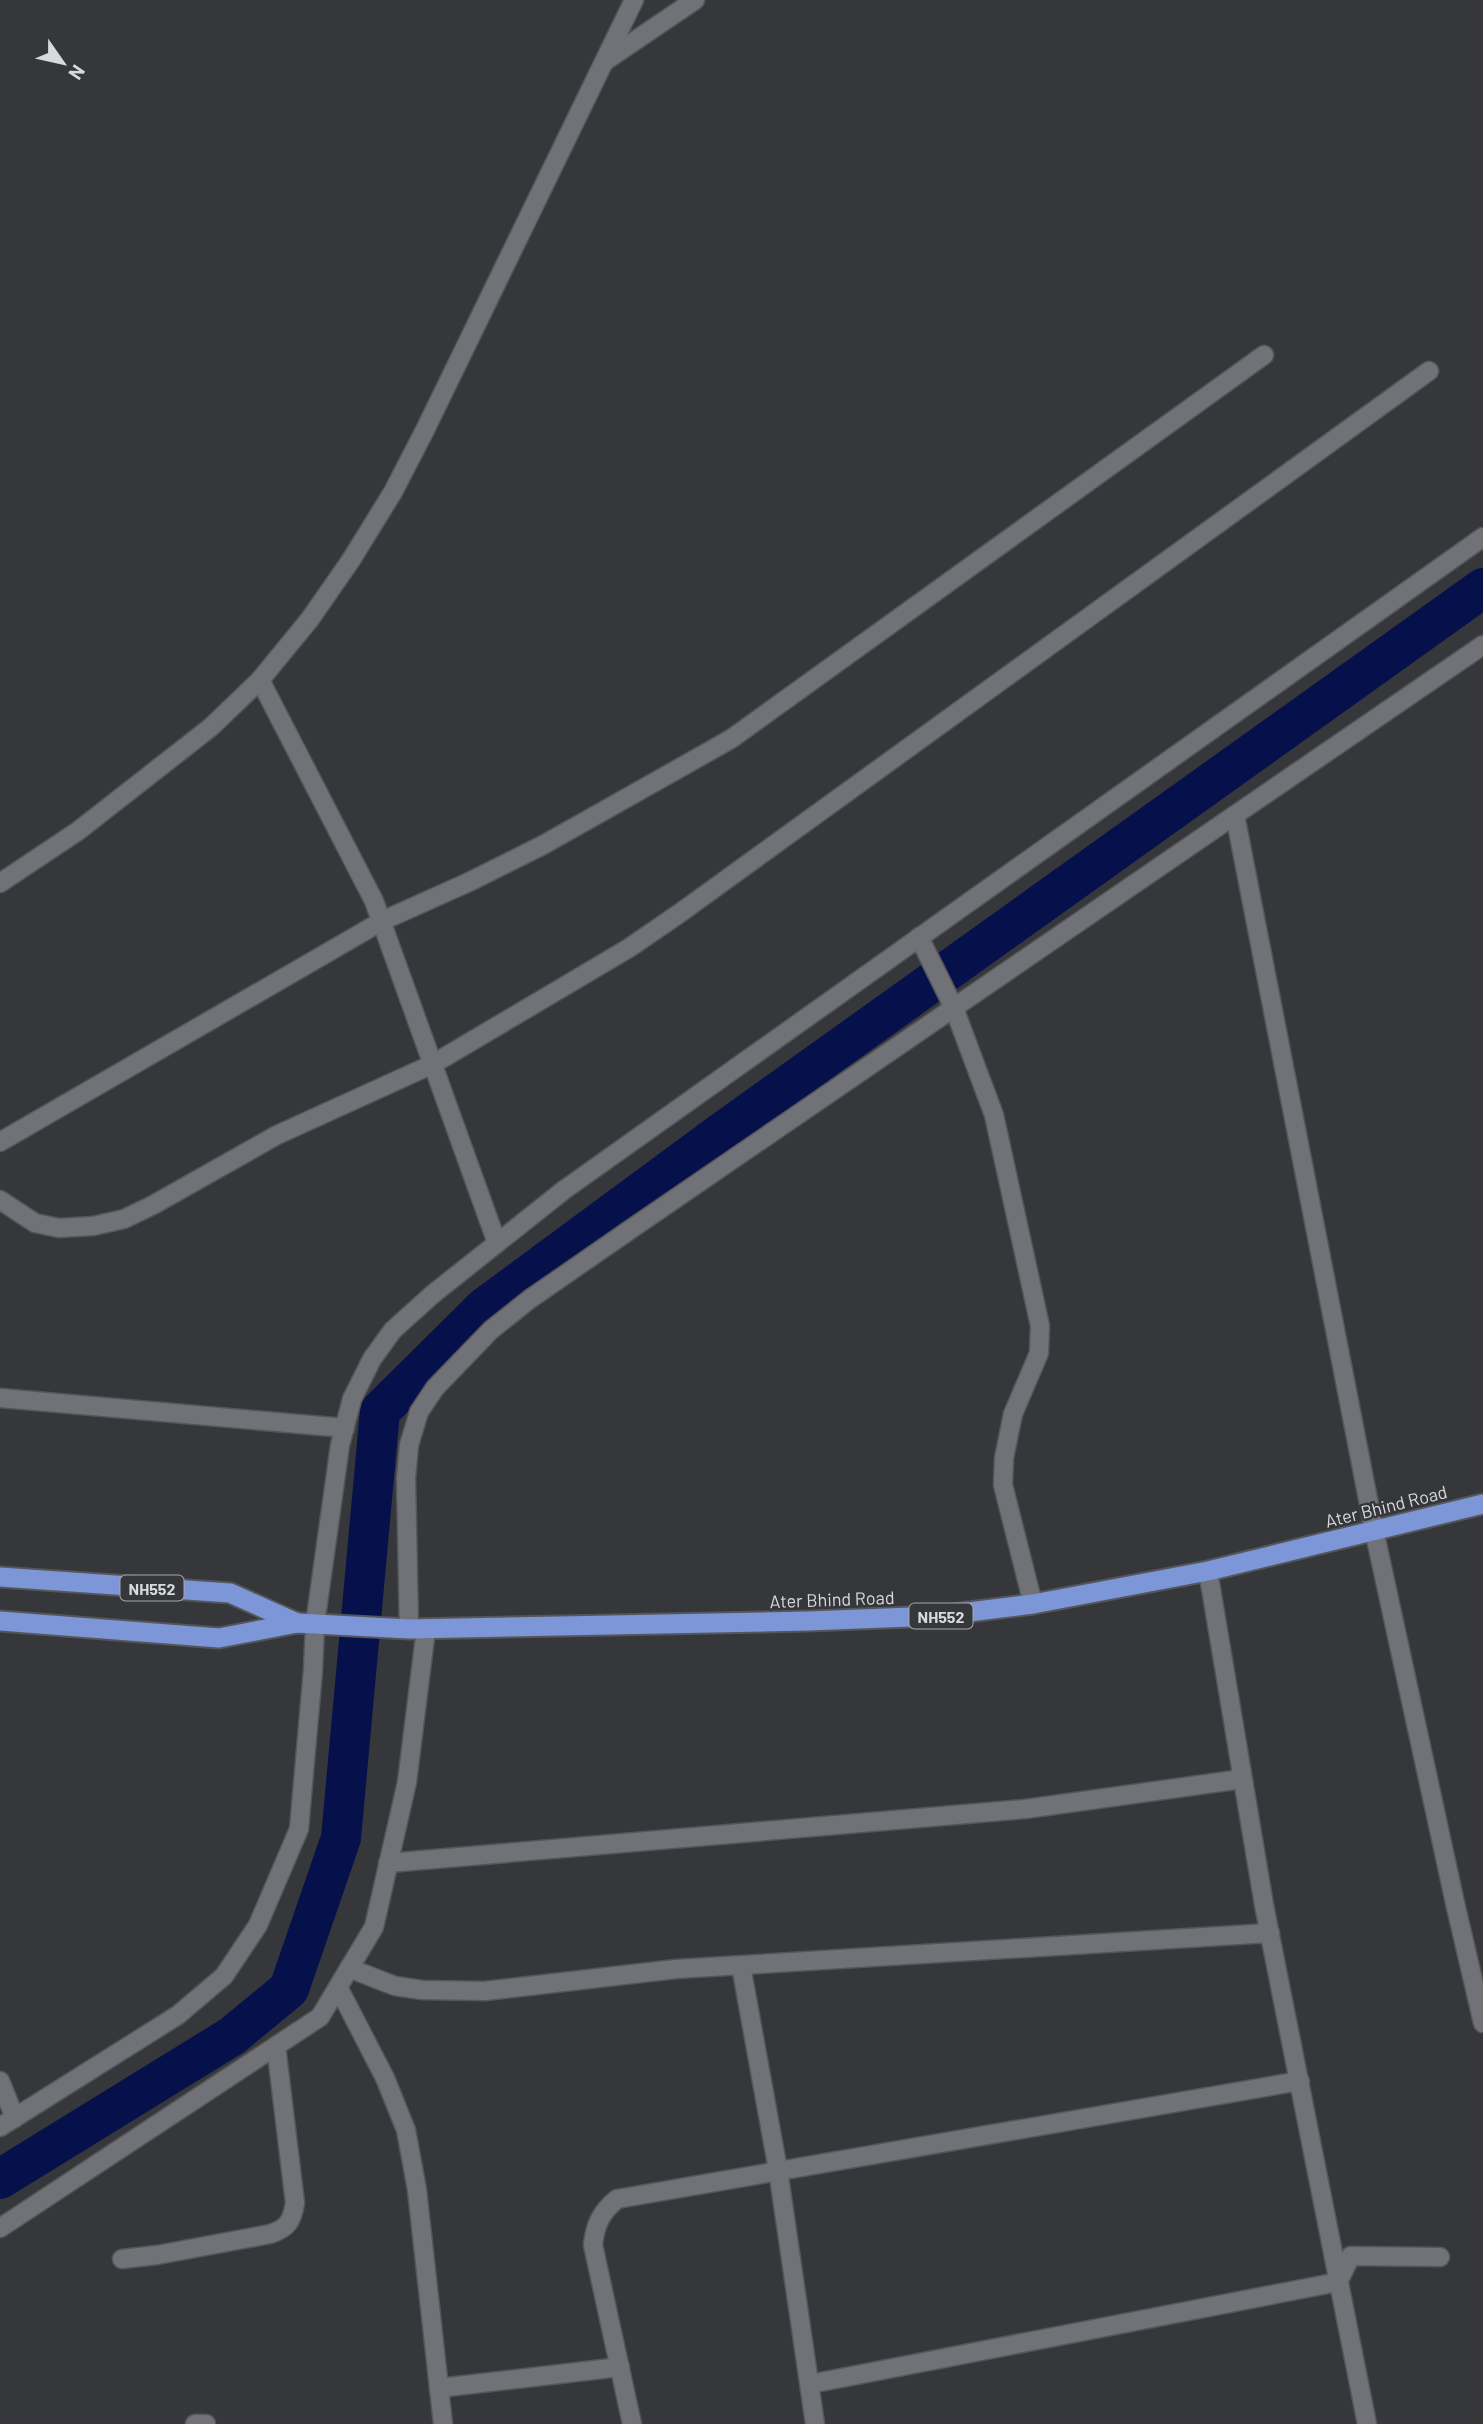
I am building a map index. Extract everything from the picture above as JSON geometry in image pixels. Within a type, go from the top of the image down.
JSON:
[{"type":"highway","name":"Ater Bhind Road","points":[[0,1621],[219,1638],[312,1624],[418,1629],[937,1616],[1034,1604],[1208,1571],[1483,1504]]},
{"type":"highway","name":"Ater Bhind Road","points":[[0,1577],[230,1593],[312,1624]]},
{"type":"street","points":[[0,883],[78,831],[211,727],[260,680],[310,619],[393,492],[634,0]]},
{"type":"street","points":[[604,61],[695,0]]},
{"type":"street","points":[[0,1142],[382,921],[543,845],[731,739],[1264,355]]},
{"type":"street","points":[[0,1200],[35,1223],[59,1228],[93,1226],[124,1219],[277,1135],[433,1064],[629,948],[680,913],[1429,371]]},
{"type":"street","points":[[0,2081],[8,2123],[178,2015],[224,1976],[258,1925],[299,1829],[313,1670],[312,1624],[340,1446],[352,1399],[372,1359],[393,1330],[433,1294],[564,1190],[1483,537]]},
{"type":"street","points":[[0,2228],[320,2017],[373,1927],[407,1782],[418,1629],[406,1478],[409,1446],[419,1412],[435,1388],[491,1330],[530,1299],[1483,645]]},
{"type":"street","points":[[260,680],[374,901],[497,1243]]},
{"type":"street","points":[[1235,815],[1374,1530],[1483,2023]]},
{"type":"street","points":[[919,937],[954,1008],[994,1115],[1040,1326],[1039,1353],[1013,1414],[1004,1458],[1003,1485],[1034,1604]]},
{"type":"street","points":[[0,1398],[345,1428]]},
{"type":"street","points":[[1208,1571],[1270,1933],[1367,2424]]},
{"type":"street","points":[[388,1863],[1025,1810],[1242,1779]]},
{"type":"street","points":[[349,1968],[395,1986],[452,1992],[541,1986],[676,1969],[1270,1933]]},
{"type":"street","points":[[741,1966],[778,2170],[815,2424]]},
{"type":"street","points":[[338,1987],[385,2078],[405,2130],[417,2190],[443,2424]]},
{"type":"street","points":[[122,2259],[270,2234],[284,2229],[292,2219],[295,2203],[276,2046]]},
{"type":"street","points":[[632,2424],[593,2245],[595,2227],[605,2209],[617,2199],[1300,2081]]},
{"type":"street","points":[[1338,2282],[1351,2256],[1440,2257]]},
{"type":"street","points":[[810,2384],[1338,2282]]},
{"type":"street","points":[[439,2388],[620,2367]]},
{"type":"street","points":[[195,2424],[205,2424]]},
{"type":"waterway","points":[[0,2179],[232,2036],[289,1989],[341,1838],[380,1411],[485,1307],[718,1135],[1483,588]]}]
